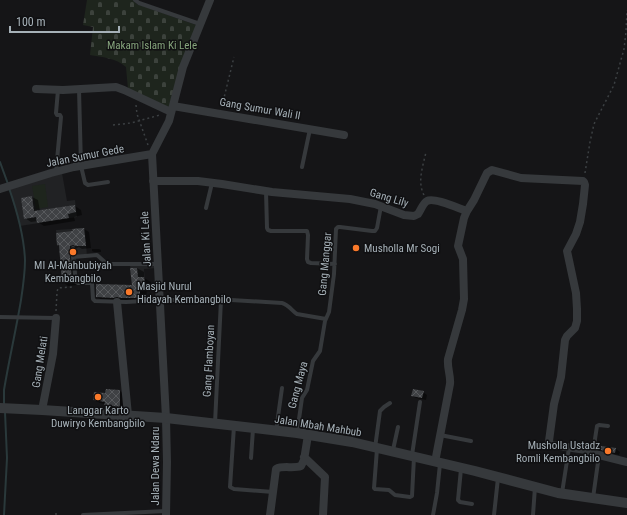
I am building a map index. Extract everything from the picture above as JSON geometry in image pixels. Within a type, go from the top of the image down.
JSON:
[{"type":"street","points":[[152,154],[169,121],[183,67],[210,0]]},
{"type":"street","name":"Gang Sumur Wali II","points":[[36,89],[58,90],[114,87],[172,109],[221,114],[344,135]]},
{"type":"street","name":"Jalan Sumur Gede","points":[[5,187],[81,166],[152,154]]},
{"type":"street","name":"Jalan Ki Lele","points":[[152,154],[166,418]]},
{"type":"street","points":[[437,462],[440,435],[451,379],[448,359],[464,299],[462,259],[458,246],[464,218],[487,173],[490,170],[521,178],[579,180],[585,185],[580,222],[576,234],[567,251],[576,293],[577,322],[575,328],[565,340],[562,377],[557,391],[549,443],[552,445],[586,450],[627,462]]},
{"type":"street","name":"Gang Lily","points":[[154,181],[212,182],[266,191],[350,199],[371,202],[399,213],[414,216],[419,213],[427,201]]},
{"type":"street","points":[[427,201],[437,201],[468,211]]},
{"type":"street","points":[[117,302],[128,416]]},
{"type":"street","name":"Gang Melati","points":[[42,410],[53,354],[56,318]]},
{"type":"street","name":"Jalan Mbah Mahbub","points":[[3,408],[166,418],[297,433],[352,442],[562,493],[627,503]]},
{"type":"street","name":"Jalan Dewa Ndaru","points":[[166,418],[166,513]]},
{"type":"street","points":[[270,515],[276,468],[299,467],[302,464],[308,435]]},
{"type":"street","points":[[304,457],[325,478],[323,515]]},
{"type":"lane","points":[[135,0],[139,3],[200,24]]},
{"type":"lane","points":[[79,89],[81,166],[86,184],[89,185],[108,182]]},
{"type":"lane","points":[[56,172],[61,117],[56,113],[58,90]]},
{"type":"lane","points":[[302,167],[310,129]]},
{"type":"lane","points":[[206,208],[212,182]]},
{"type":"lane","points":[[266,191],[268,230],[306,231],[308,235],[308,262],[335,264]]},
{"type":"lane","name":"Gang Manggar","points":[[326,319],[329,313],[332,296],[337,228],[340,227],[375,231],[377,228],[381,206]]},
{"type":"lane","points":[[73,248],[76,282],[92,283],[94,300],[117,302],[160,300],[237,300],[282,304],[288,306],[297,314],[326,319]]},
{"type":"lane","points":[[73,257],[97,255],[108,264],[158,264]]},
{"type":"lane","name":"Gang Flamboyan","points":[[215,423],[221,300]]},
{"type":"lane","points":[[0,317],[56,318]]},
{"type":"lane","name":"Gang Maya","points":[[297,433],[302,398],[307,390],[313,361],[320,351],[326,319]]},
{"type":"lane","points":[[276,431],[282,388]]},
{"type":"lane","points":[[390,402],[380,411],[374,487],[375,489],[390,491],[396,495],[411,497],[413,457],[420,402]]},
{"type":"lane","points":[[234,425],[230,487],[233,489],[273,492]]},
{"type":"lane","points":[[593,498],[597,426],[608,426]]},
{"type":"lane","points":[[393,452],[398,427]]},
{"type":"lane","points":[[251,458],[254,428]]},
{"type":"lane","points":[[440,435],[471,441]]},
{"type":"lane","points":[[562,493],[569,448]]},
{"type":"lane","points":[[433,515],[437,493],[437,462]]},
{"type":"lane","points":[[461,468],[458,500],[460,502],[472,504]]},
{"type":"lane","points":[[494,515],[498,477]]},
{"type":"lane","points":[[533,515],[535,487]]},
{"type":"lane","points":[[83,515],[166,513]]},
{"type":"path","points":[[583,182],[594,124],[614,84],[624,49],[627,10]]},
{"type":"path","points":[[221,114],[234,57]]},
{"type":"path","points":[[137,96],[137,114],[152,154]]},
{"type":"path","points":[[113,126],[140,121],[172,109]]},
{"type":"path","points":[[426,152],[420,181],[421,189],[427,201]]},
{"type":"path","points":[[56,318],[58,288],[73,287],[76,282]]},
{"type":"shaded area","points":[[62,173],[67,201],[75,200],[77,217],[20,226],[9,189]]},
{"type":"shaded area","name":"MI Al-Mahbubiyah Kembangbilo","points":[[85,228],[87,257],[76,258],[78,282],[62,283],[56,230]]},
{"type":"shaded area","points":[[130,265],[157,265],[157,268],[144,269],[145,283],[132,285]]},
{"type":"green space","name":"Makam Islam Ki Lele","points":[[87,0],[133,0],[137,4],[196,25],[170,108],[128,89],[126,67],[122,64],[109,58],[90,55],[93,27],[83,25]]},
{"type":"green space","points":[[45,184],[48,207],[36,209],[32,186]]},
{"type":"building","points":[[32,196],[34,211],[75,205],[76,212],[68,214],[69,218],[37,223],[36,217],[24,219],[21,198]]},
{"type":"building","name":"MI Al-Mahbubiyah Kembangbilo","points":[[84,228],[86,246],[70,246],[72,282],[62,283],[59,245],[57,245],[56,233]]},
{"type":"building","points":[[130,268],[137,268],[138,277],[144,277],[145,283],[140,284],[140,298],[96,297],[96,284],[132,285]]},
{"type":"building","points":[[106,389],[120,390],[120,407],[104,405],[105,402],[93,400],[94,392],[105,393]]},
{"type":"building","points":[[413,389],[424,391],[422,398],[411,396]]},
{"type":"building","points":[[601,446],[616,448],[615,453],[601,450]]},
{"type":"waterway","points":[[0,162],[8,184]]},
{"type":"waterway","points":[[4,404],[4,390],[21,300],[25,265],[22,232],[9,188]]},
{"type":"waterway","points":[[4,515],[7,458],[5,412]]},
{"type":"place","name":"Musholla Mr Sogi","points":[[356,248]]},
{"type":"place","name":"MI Al-Mahbubiyah Kembangbilo","points":[[73,252]]},
{"type":"place","name":"Masjid Nurul Hidayah Kembangbilo","points":[[129,292]]},
{"type":"place","name":"Langgar Karto Duwiryo Kembangbilo","points":[[98,397]]},
{"type":"place","name":"Musholla Ustadz Romli Kembangbilo","points":[[608,451]]}]
